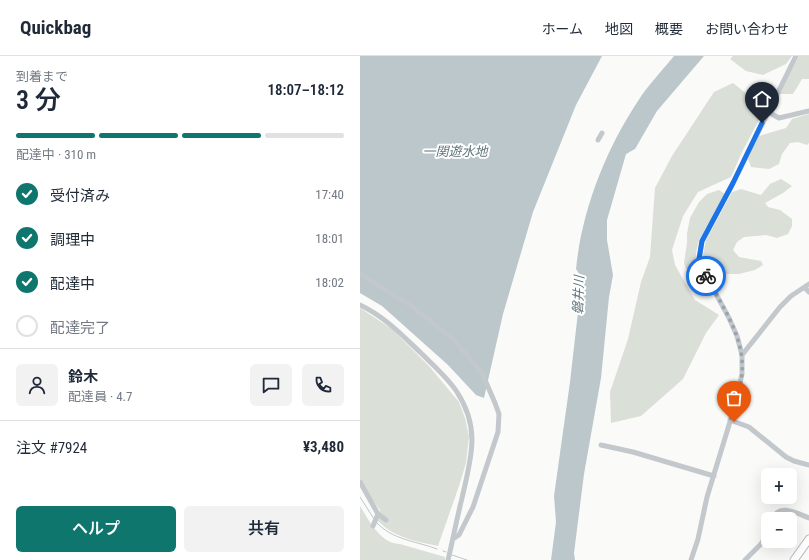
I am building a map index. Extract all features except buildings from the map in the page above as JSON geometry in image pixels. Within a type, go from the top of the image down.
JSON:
[{"type":"main road","points":[[794,560],[809,539]]},
{"type":"street","points":[[691,560],[698,539],[707,497],[742,374],[742,355],[737,336],[703,270],[699,259],[700,250],[702,241],[768,112],[777,90],[796,56]]},
{"type":"street","points":[[768,112],[779,118],[809,111]]},
{"type":"street","points":[[598,140],[602,132]]},
{"type":"street","points":[[360,274],[410,305],[454,340],[482,373],[496,403],[499,414],[498,432],[474,507],[459,535],[453,539]]},
{"type":"street","points":[[742,355],[780,307],[791,296],[807,286],[809,292]]},
{"type":"street","points":[[360,305],[393,327],[412,345],[456,391],[464,404],[472,431],[472,451],[448,560]]},
{"type":"street","points":[[730,420],[749,427],[786,457],[809,465]]},
{"type":"street","points":[[601,445],[640,454],[714,476]]},
{"type":"street","points":[[360,482],[378,514],[386,520]]},
{"type":"street","points":[[776,512],[780,510],[791,512]]},
{"type":"street","points":[[373,526],[378,514]]},
{"type":"street","points":[[797,514],[809,518]]},
{"type":"street","points":[[745,560],[761,544]]},
{"type":"shaded area","points":[[733,56],[792,56],[786,64],[763,75],[746,71],[730,59]]},
{"type":"shaded area","points":[[799,56],[809,56],[809,79],[802,79],[793,94],[779,94]]},
{"type":"shaded area","points":[[733,83],[762,106],[759,120],[731,177],[698,192],[683,216],[672,250],[675,265],[695,300],[719,315],[706,333],[683,379],[641,416],[611,423],[610,392],[628,339],[641,282],[650,257],[655,188],[672,156],[714,92]]},
{"type":"shaded area","points":[[809,114],[809,143],[807,145],[798,142],[790,143],[782,154],[779,164],[769,169],[751,167],[748,159],[759,136],[786,128],[792,119]]},
{"type":"shaded area","points":[[781,179],[792,186],[765,203],[768,207],[780,210],[792,219],[792,226],[788,234],[777,238],[766,235],[744,237],[737,242],[733,250],[739,257],[761,261],[763,265],[755,270],[739,274],[719,274],[706,267],[703,255],[706,240],[732,192],[741,189],[761,195],[770,184]]},
{"type":"shaded area","points":[[719,190],[725,194],[699,240],[696,253],[697,264],[686,269],[684,263],[690,218],[699,202],[707,194]]},
{"type":"shaded area","points":[[360,308],[392,329],[429,366],[459,402],[465,418],[469,437],[466,463],[438,546],[398,535],[378,521],[380,510],[360,479]]},
{"type":"shaded area","points":[[360,506],[376,531],[387,540],[445,557],[445,560],[360,560]]},
{"type":"water","name":"一関遊水地","points":[[360,56],[602,56],[576,105],[533,212],[503,314],[484,398],[476,395],[448,365],[382,306],[360,293]]},
{"type":"water","points":[[674,56],[704,56],[657,111],[635,149],[626,154],[607,220],[607,240],[613,275],[609,297],[601,378],[584,474],[574,553],[575,560],[551,560],[556,522],[554,496],[578,312],[580,275],[576,269],[584,225],[597,182],[615,140],[642,95]]},
{"type":"waterway","points":[[360,497],[374,519]]},
{"type":"waterway","points":[[377,523],[383,529],[397,537],[437,549]]},
{"type":"waterway","points":[[452,555],[467,560]]},
{"type":"way so far","points":[[706,276],[729,318],[737,336],[742,355],[742,374],[730,420],[734,422]]},
{"type":"route","points":[[706,276],[699,259],[702,241],[733,183],[762,123]]},
{"type":"water label","name":"磐井川","points":[[578,295]]}]
